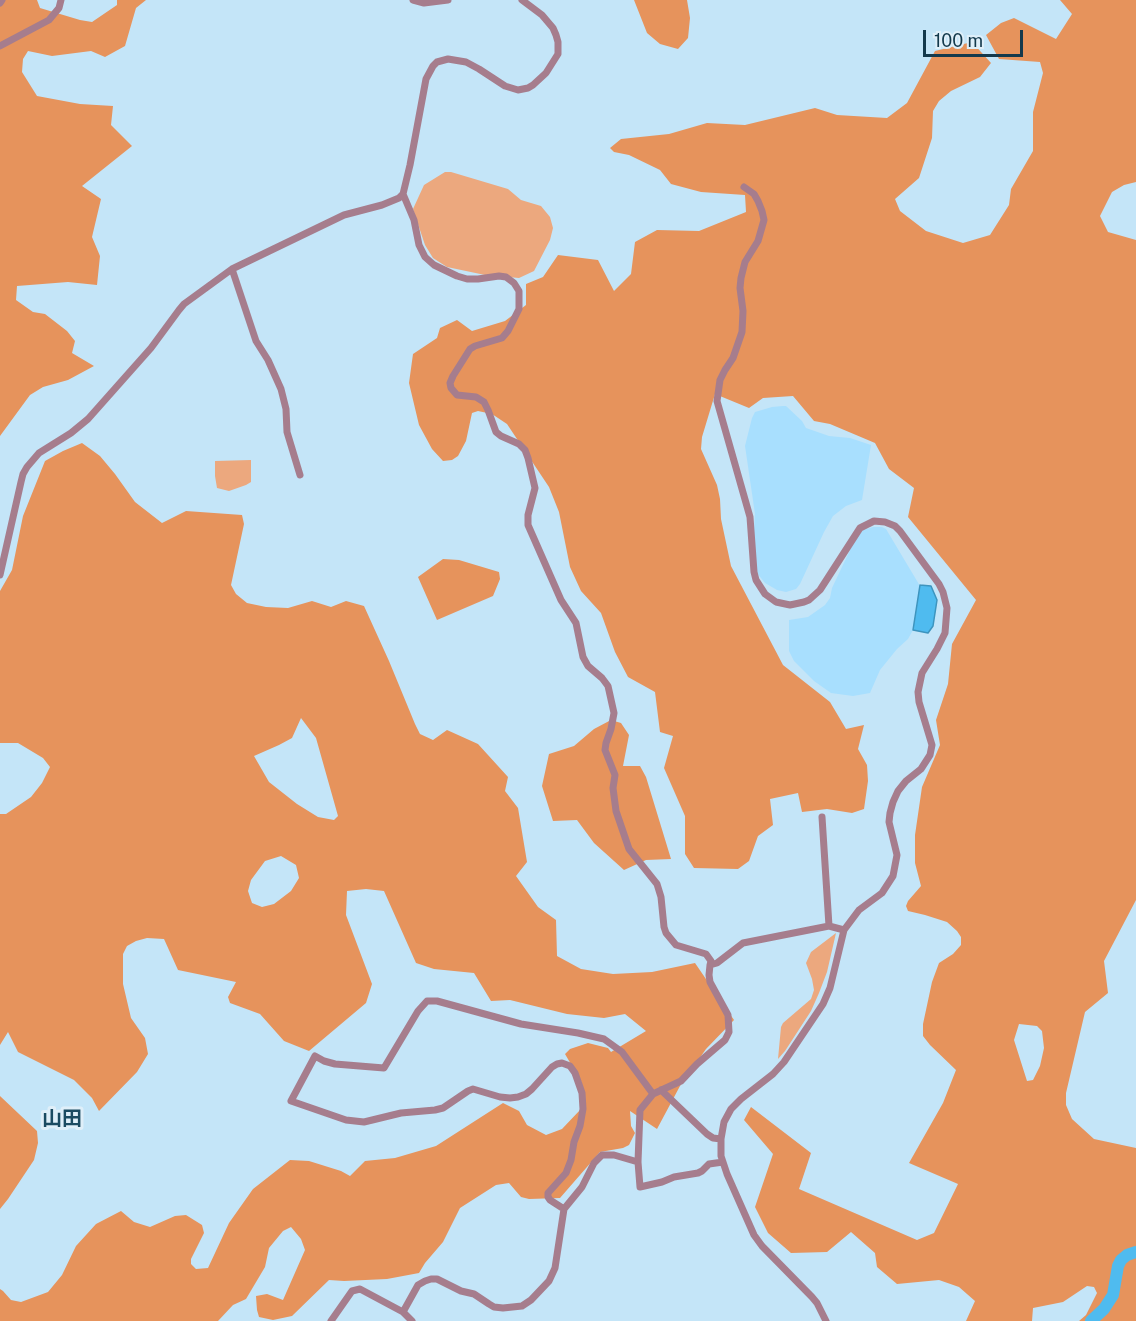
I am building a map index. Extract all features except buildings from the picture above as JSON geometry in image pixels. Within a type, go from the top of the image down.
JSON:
[{"type":"street","points":[[0,46],[49,20],[56,14],[61,0]]},
{"type":"street","points":[[412,0],[424,3],[448,0]]},
{"type":"street","points":[[522,0],[542,15],[554,28],[559,49],[556,59],[533,85],[518,90],[499,83],[466,62],[448,59],[433,66],[426,79],[403,195],[414,220],[419,245],[425,256],[434,264],[467,279],[506,277],[519,291],[519,309],[508,331],[502,338],[470,349],[453,376],[450,383],[451,388],[457,395],[476,398],[484,402],[496,432],[519,444],[525,450],[535,488],[528,515],[528,525],[561,600],[576,622],[583,657],[588,666],[606,682],[612,703],[613,723],[605,750],[615,775],[614,800],[620,825],[629,849],[657,884],[661,897],[663,927],[676,945],[709,956],[711,961],[710,982],[728,1015],[729,1032],[725,1040],[681,1081],[653,1094],[640,1110],[638,1162],[640,1187],[698,1173],[709,1164],[723,1162]]},
{"type":"street","points":[[744,187],[758,201],[764,220],[758,241],[745,262],[740,288],[743,311],[742,332],[733,358],[720,380],[717,402],[750,517],[756,580],[765,594],[776,602],[790,604],[809,600],[820,590],[860,528],[874,521],[885,522],[900,531],[939,584],[947,608],[945,633],[919,682],[919,702],[932,745],[930,755],[921,769],[898,791],[890,813],[897,855],[893,876],[882,893],[859,910],[844,930],[830,988],[823,1004],[784,1062],[731,1109],[724,1122],[721,1139],[723,1162],[754,1235],[812,1297],[826,1321]]},
{"type":"street","points":[[0,574],[23,474],[31,461],[88,419],[151,348],[179,310],[232,269],[345,215],[382,205],[403,195]]},
{"type":"street","points":[[232,269],[256,341],[268,360],[281,389],[286,409],[287,432],[300,475]]},
{"type":"street","points":[[822,817],[829,926]]},
{"type":"street","points":[[710,965],[717,963],[743,943],[829,926],[844,930]]},
{"type":"street","points":[[564,1209],[550,1200],[548,1193],[566,1173],[583,1109],[582,1093],[570,1066],[557,1064],[532,1089],[518,1097],[500,1097],[472,1089],[443,1108],[401,1113],[364,1122],[346,1120],[291,1101],[315,1056],[335,1064],[384,1068],[418,1011],[427,1001],[437,1001],[521,1024],[604,1039],[622,1052],[653,1094]]},
{"type":"street","points":[[662,1090],[707,1134],[721,1139]]},
{"type":"street","points":[[403,1312],[418,1285],[431,1279],[437,1279],[461,1291],[474,1294],[494,1307],[522,1306],[549,1281],[555,1268],[564,1209],[582,1186],[594,1163],[602,1155],[614,1155],[638,1162]]},
{"type":"street","points":[[331,1321],[352,1291],[360,1289],[403,1312],[412,1321]]},
{"type":"shaded area","points":[[0,0],[37,0],[40,8],[92,22],[117,5],[117,0],[146,0],[136,8],[125,46],[105,57],[91,51],[52,56],[28,51],[23,59],[22,72],[37,96],[80,104],[113,106],[111,125],[132,146],[82,186],[101,199],[92,237],[100,256],[97,285],[68,282],[17,286],[16,300],[33,312],[45,314],[67,331],[75,341],[72,353],[94,366],[68,380],[43,387],[30,395],[0,436]]},
{"type":"shaded area","points":[[634,0],[687,0],[690,18],[688,38],[678,49],[660,44],[647,33]]},
{"type":"shaded area","points":[[1060,0],[1136,0],[1136,182],[1124,185],[1112,192],[1100,216],[1108,232],[1136,240],[1136,900],[1104,961],[1108,993],[1085,1012],[1066,1093],[1066,1105],[1072,1119],[1094,1139],[1136,1148],[1136,1321],[1079,1321],[1086,1315],[1097,1293],[1094,1287],[1087,1286],[1063,1302],[1033,1308],[1032,1321],[966,1321],[975,1301],[959,1287],[939,1280],[897,1284],[877,1267],[875,1253],[851,1232],[827,1252],[791,1253],[768,1233],[755,1207],[773,1154],[744,1120],[751,1107],[811,1153],[799,1189],[917,1240],[934,1233],[958,1184],[909,1163],[943,1103],[956,1070],[923,1036],[923,1024],[932,982],[939,963],[953,954],[961,945],[961,937],[947,922],[908,911],[906,906],[921,886],[915,863],[915,835],[922,787],[940,745],[936,720],[948,684],[952,644],[976,600],[908,517],[914,488],[889,469],[875,443],[830,424],[814,421],[793,396],[763,398],[749,408],[715,394],[702,437],[701,449],[717,485],[721,519],[731,566],[783,665],[830,702],[846,729],[864,725],[858,749],[867,765],[868,781],[864,809],[852,813],[827,809],[802,812],[798,793],[770,799],[773,825],[758,836],[749,861],[738,869],[694,868],[685,854],[685,816],[664,768],[673,736],[660,732],[655,692],[628,677],[615,652],[601,613],[581,591],[570,567],[559,512],[549,487],[507,424],[492,414],[478,411],[472,413],[466,441],[458,456],[452,460],[443,461],[432,449],[419,425],[409,383],[413,354],[437,338],[440,328],[457,320],[472,331],[505,321],[526,305],[526,284],[543,277],[558,255],[598,260],[614,291],[631,274],[635,242],[657,230],[699,231],[746,212],[745,195],[701,192],[671,184],[660,170],[629,155],[614,152],[610,148],[621,139],[669,134],[707,123],[745,125],[815,108],[837,115],[887,118],[907,103],[935,51],[972,42],[991,63],[980,77],[951,91],[939,101],[933,111],[932,138],[919,178],[895,199],[900,211],[926,231],[963,243],[990,235],[1009,205],[1011,189],[1033,151],[1033,112],[1043,73],[1040,62],[999,59],[986,35],[1001,23],[1014,18],[1056,39],[1072,14]],"holes":[[[1019,1024],[1037,1026],[1042,1031],[1044,1048],[1040,1066],[1033,1080],[1027,1081],[1014,1040]]]},
{"type":"shaded area","points":[[445,172],[508,189],[521,200],[541,206],[550,217],[553,228],[550,240],[534,271],[519,278],[485,275],[447,267],[433,258],[425,245],[413,209],[424,185]]},
{"type":"shaded area","points":[[786,406],[806,428],[829,436],[850,438],[871,445],[862,500],[846,506],[833,516],[800,584],[796,589],[786,592],[765,583],[757,573],[753,547],[755,514],[745,446],[755,412]]},
{"type":"shaded area","points":[[82,443],[100,456],[135,502],[162,523],[186,511],[242,515],[244,524],[231,585],[236,594],[247,603],[288,608],[312,601],[331,607],[346,601],[364,606],[420,734],[433,740],[447,730],[478,744],[508,777],[505,791],[518,808],[527,862],[516,876],[538,907],[556,920],[557,956],[581,969],[613,974],[652,972],[695,963],[734,1020],[706,1049],[680,1086],[657,1129],[630,1111],[631,1126],[635,1133],[629,1145],[600,1152],[560,1198],[529,1199],[521,1197],[509,1183],[496,1185],[460,1208],[443,1242],[419,1273],[387,1279],[329,1280],[292,1316],[273,1320],[259,1317],[256,1296],[267,1294],[283,1300],[305,1250],[301,1239],[291,1227],[283,1231],[269,1248],[265,1267],[246,1299],[233,1305],[218,1321],[0,1321],[0,1289],[11,1300],[21,1302],[48,1292],[62,1275],[76,1246],[96,1224],[121,1211],[134,1222],[150,1227],[175,1216],[186,1215],[202,1225],[204,1233],[191,1259],[191,1264],[196,1269],[208,1268],[229,1223],[253,1189],[290,1160],[309,1161],[350,1176],[365,1161],[395,1158],[436,1146],[503,1103],[519,1111],[527,1125],[546,1135],[562,1129],[580,1110],[582,1083],[565,1054],[570,1049],[588,1043],[608,1048],[611,1052],[646,1031],[625,1014],[604,1018],[567,1014],[510,1000],[491,1001],[474,973],[434,969],[416,963],[384,891],[366,889],[347,891],[346,915],[372,984],[366,1003],[309,1051],[284,1041],[260,1014],[230,1003],[228,997],[236,982],[178,970],[164,939],[147,938],[127,946],[123,954],[123,984],[131,1018],[145,1038],[148,1054],[137,1072],[99,1111],[92,1098],[74,1080],[18,1052],[8,1032],[0,1045],[0,814],[6,814],[31,797],[42,783],[50,767],[43,758],[18,743],[0,743],[0,591],[12,570],[23,516],[45,461]],"holes":[[[301,718],[316,738],[338,816],[334,820],[318,817],[269,782],[254,756],[292,738]],[[281,856],[296,865],[299,878],[291,891],[274,904],[262,907],[252,903],[248,891],[251,880],[265,861]]]},
{"type":"shaded area","points":[[251,460],[251,482],[229,491],[217,488],[215,461]]},
{"type":"shaded area","points":[[873,527],[886,529],[920,586],[913,630],[908,639],[880,670],[870,693],[853,696],[831,693],[814,681],[794,661],[789,651],[789,620],[808,617],[825,605],[859,531]]},
{"type":"shaded area","points":[[443,559],[459,560],[499,572],[500,579],[493,596],[437,620],[418,577]]},
{"type":"shaded area","points":[[920,585],[931,586],[937,600],[933,626],[928,633],[913,630]]},
{"type":"shaded area","points":[[611,720],[621,723],[629,735],[623,766],[640,766],[646,777],[671,859],[646,860],[624,870],[594,843],[577,820],[553,821],[542,786],[549,754],[574,746],[594,729]]},
{"type":"shaded area","points":[[836,933],[827,972],[811,1011],[778,1059],[783,1023],[811,999],[814,990],[806,963],[811,952]]},
{"type":"shaded area","points":[[0,1096],[37,1131],[38,1143],[34,1160],[0,1209]]},
{"type":"waterway","points":[[1091,1321],[1104,1309],[1113,1295],[1121,1260],[1136,1252]]},
{"type":"district","name":"山田","points":[[62,1119]]}]
